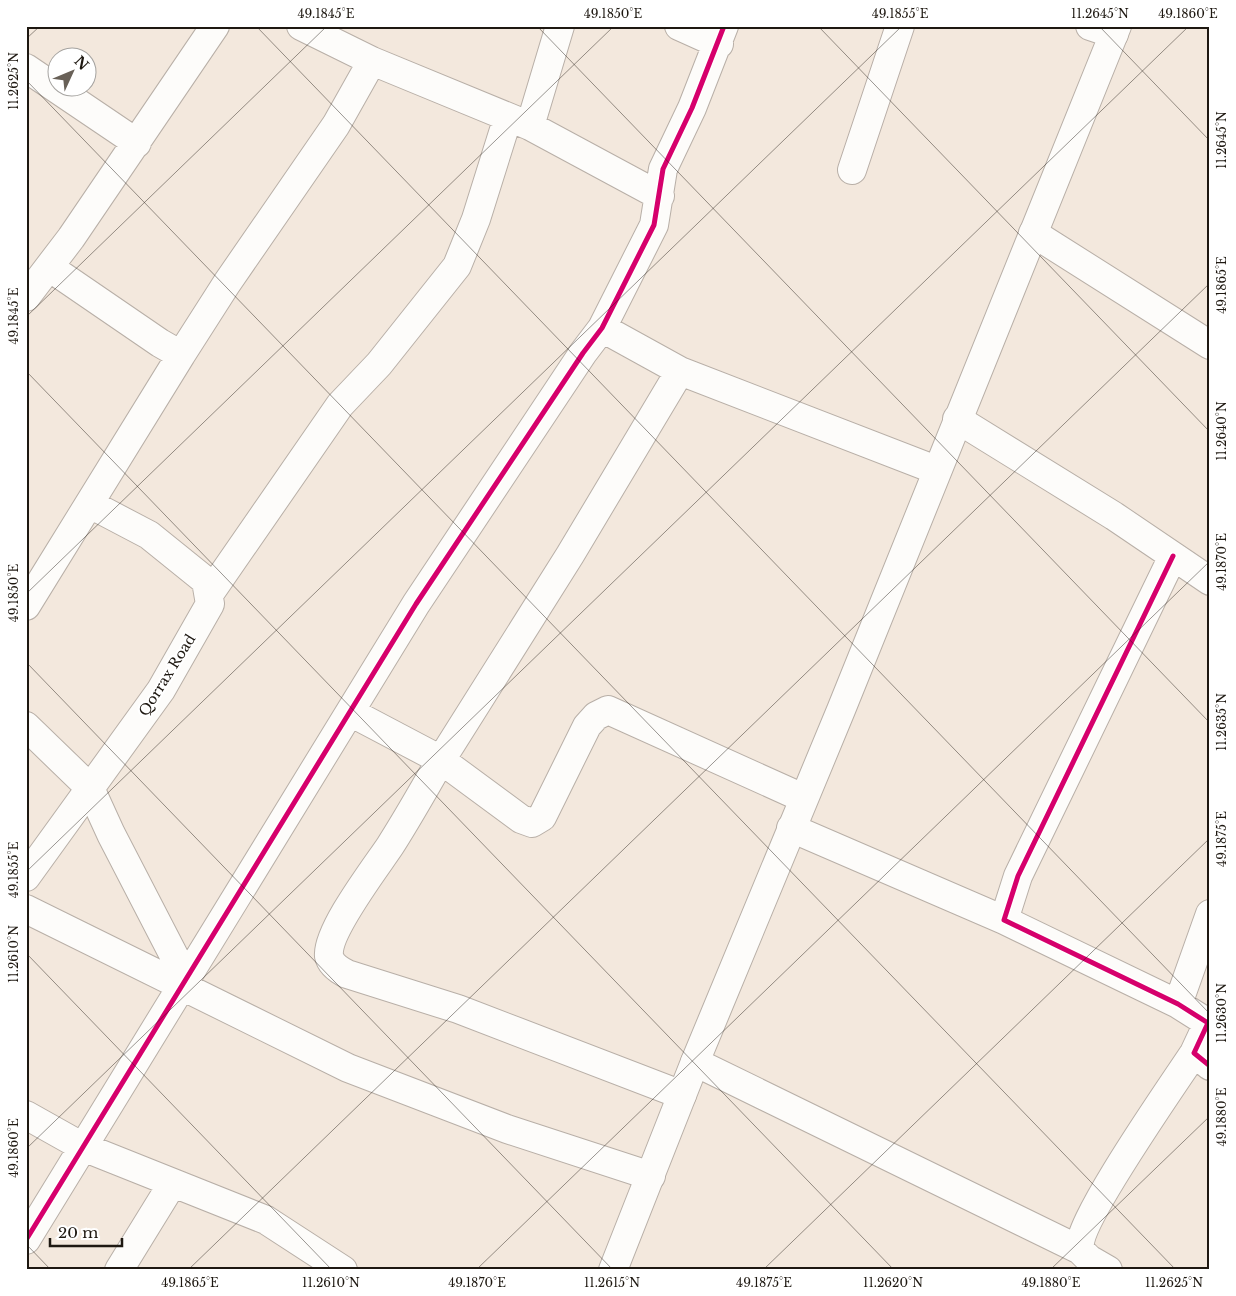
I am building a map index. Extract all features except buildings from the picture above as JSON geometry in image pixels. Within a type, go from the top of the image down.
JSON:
[{"type":"street","points":[[26,297],[50,267],[137,143],[215,26]]},
{"type":"street","points":[[302,26],[372,61],[519,122],[660,196]]},
{"type":"street","name":"Qorrax Road","points":[[26,877],[161,690],[210,604],[210,593],[340,405],[386,357],[457,266],[560,26]]},
{"type":"street","points":[[26,1240],[416,604],[583,353],[602,328],[654,225],[663,169],[722,35],[679,26]]},
{"type":"street","points":[[852,170],[900,26]]},
{"type":"street","points":[[613,1270],[695,1062],[1033,233],[1107,29]]},
{"type":"street","points":[[26,606],[227,282],[336,125],[372,61]]},
{"type":"street","points":[[26,68],[137,143]]},
{"type":"street","points":[[1033,233],[1210,345]]},
{"type":"street","points":[[50,267],[160,343],[181,355]]},
{"type":"street","points":[[602,328],[680,371],[936,470]]},
{"type":"street","points":[[680,371],[570,555],[441,760],[390,846],[347,910],[330,946],[329,956],[334,965],[347,974],[458,1009],[682,1095]]},
{"type":"street","points":[[957,420],[1114,516],[1210,581]]},
{"type":"street","points":[[90,504],[149,535],[206,581],[210,593]]},
{"type":"street","points":[[1004,920],[1018,876],[1173,556]]},
{"type":"street","points":[[350,712],[441,760],[522,819],[532,823],[542,817],[587,726],[596,716],[608,710],[804,798]]},
{"type":"street","points":[[26,726],[90,788],[183,983]]},
{"type":"street","points":[[791,828],[1004,920],[1178,1004],[1209,1023],[1202,1059],[1122,1161],[1083,1232],[1080,1250]]},
{"type":"street","points":[[26,909],[183,983],[348,1068],[507,1129],[651,1176]]},
{"type":"street","points":[[1178,1004],[1210,914]]},
{"type":"street","points":[[695,1062],[1080,1250],[1108,1270]]},
{"type":"street","points":[[26,1115],[84,1147],[172,1184],[266,1220],[343,1270]]},
{"type":"street","points":[[119,1270],[172,1184]]},
{"type":"cycle path","points":[[26,1240],[416,604],[583,353],[602,328],[654,225],[663,169],[692,108],[724,26]]},
{"type":"cycle path","points":[[1173,556],[1018,876],[1004,920],[1178,1004],[1208,1023],[1194,1053],[1210,1066]]}]
